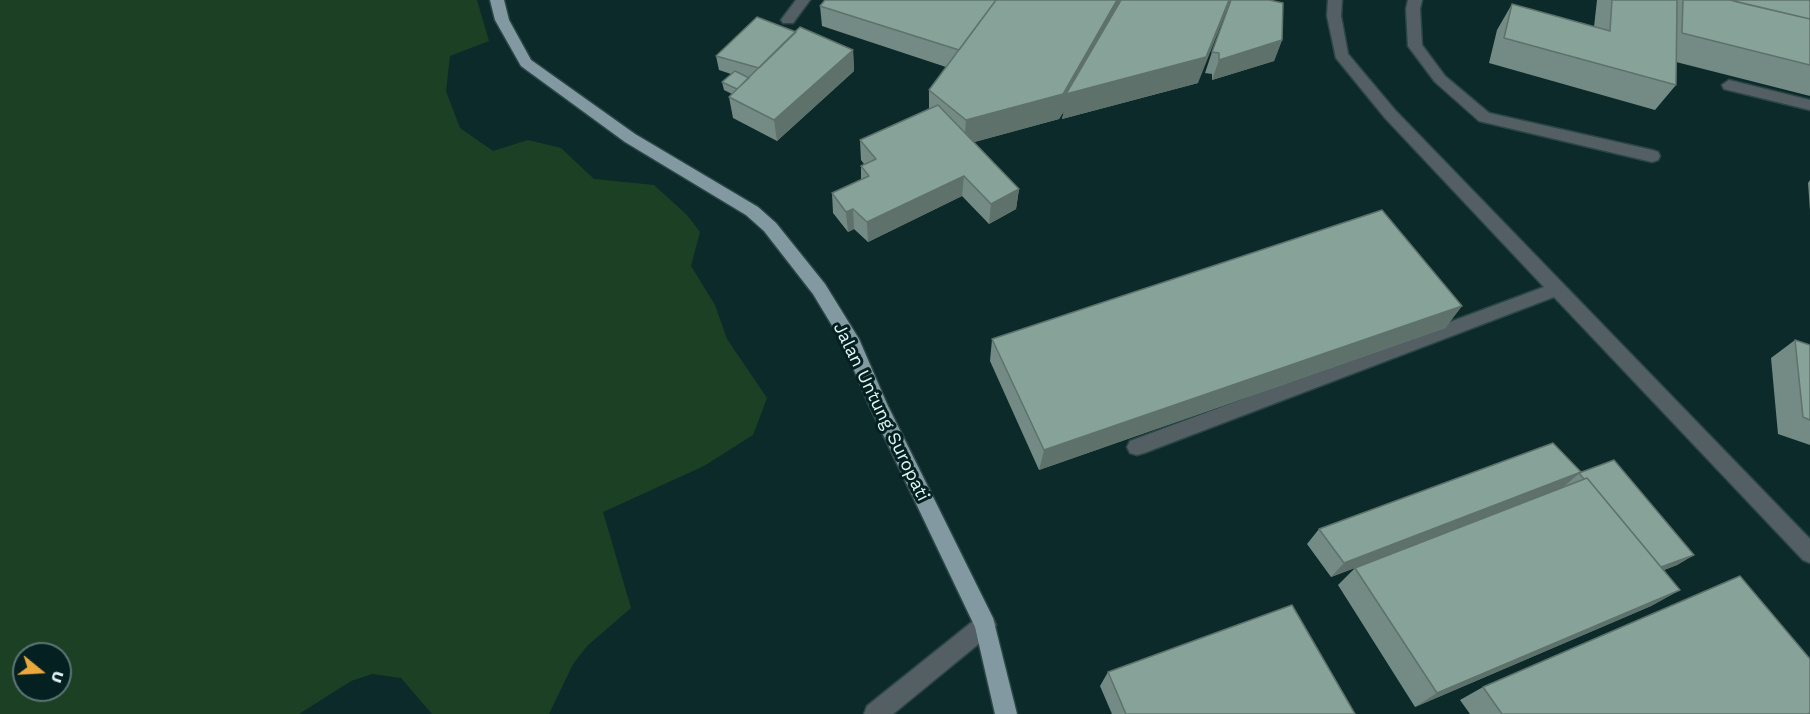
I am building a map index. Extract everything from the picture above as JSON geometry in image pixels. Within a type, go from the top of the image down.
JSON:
[{"type":"main road","name":"Jalan Untung Suropati","points":[[498,0],[502,20],[526,63],[630,138],[752,211],[770,227],[805,271],[850,339],[878,405],[984,626],[1006,714]]},
{"type":"lane","points":[[788,20],[803,0]]},
{"type":"lane","points":[[1335,0],[1334,16],[1341,55],[1390,114],[1810,553]]},
{"type":"lane","points":[[1415,0],[1414,46],[1440,79],[1484,117],[1652,156]]},
{"type":"lane","points":[[1729,85],[1810,105]]},
{"type":"lane","points":[[1137,447],[1557,289]]},
{"type":"lane","points":[[875,714],[984,626]]},
{"type":"green space","points":[[0,0],[477,0],[489,41],[450,56],[446,91],[460,128],[493,151],[528,140],[561,148],[594,179],[654,185],[687,215],[700,232],[691,266],[715,305],[727,339],[767,398],[753,435],[704,466],[603,512],[631,608],[587,646],[573,664],[549,714],[432,714],[401,678],[372,674],[351,681],[299,714],[0,714]]},
{"type":"building","points":[[825,0],[996,0],[959,50],[820,6]]},
{"type":"building","points":[[996,0],[1117,0],[1063,94],[966,120],[929,90]]},
{"type":"building","points":[[1121,0],[1229,0],[1206,57],[1066,94]]},
{"type":"building","points":[[1231,0],[1269,0],[1283,3],[1282,40],[1219,60],[1219,53],[1212,52]]},
{"type":"building","points":[[1612,0],[1677,0],[1676,85],[1504,38],[1512,4],[1610,31]]},
{"type":"building","points":[[1683,0],[1730,0],[1810,19],[1810,65],[1682,33]]},
{"type":"building","points":[[1731,0],[1810,0],[1810,19],[1737,2]]},
{"type":"building","points":[[757,17],[796,32],[759,68],[716,56]]},
{"type":"building","points":[[800,27],[853,50],[774,120],[729,97]]},
{"type":"building","points":[[735,71],[749,78],[737,89],[722,82]]},
{"type":"building","points":[[938,105],[1019,189],[991,204],[964,176],[867,222],[853,209],[846,212],[832,193],[869,176],[861,166],[876,159],[860,140]]},
{"type":"building","points":[[1382,210],[1462,306],[1044,450],[992,339]]},
{"type":"building","points":[[1795,340],[1810,345],[1810,420],[1803,417]]},
{"type":"building","points":[[1553,443],[1581,472],[1344,563],[1319,529]]},
{"type":"building","points":[[1614,460],[1694,555],[1661,567],[1587,478],[1584,479],[1579,473]]},
{"type":"building","points":[[1587,478],[1680,590],[1437,693],[1355,568]]},
{"type":"building","points":[[1740,576],[1810,659],[1810,713],[1502,714],[1483,687]]},
{"type":"building","points":[[1292,605],[1355,714],[1126,714],[1108,672]]}]
